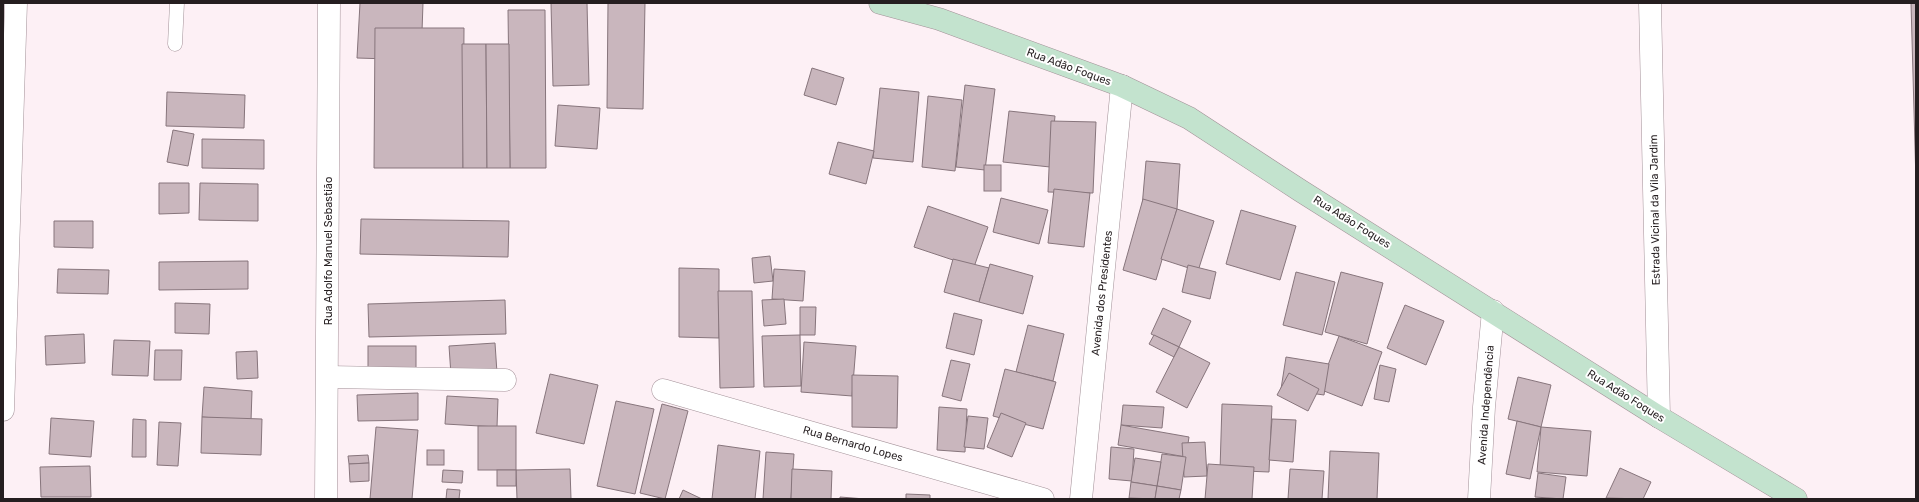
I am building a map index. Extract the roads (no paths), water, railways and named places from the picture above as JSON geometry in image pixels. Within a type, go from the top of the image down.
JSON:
[{"type":"main road","name":"Rua Adão Foques","points":[[880,3],[939,19],[1122,86],[1189,118],[1301,191],[1659,417],[1796,499]]},
{"type":"street","points":[[3,410],[16,3]]},
{"type":"street","name":"Rua Adolfo Manuel Sebastião","points":[[326,499],[328,377],[329,3]]},
{"type":"street","name":"Estrada Vicinal da Vila Jardim","points":[[1650,3],[1659,417]]},
{"type":"street","name":"Avenida dos Presidentes","points":[[1081,499],[1122,86]]},
{"type":"street","name":"Avenida Independência","points":[[1479,499],[1484,407],[1493,311]]},
{"type":"street","points":[[328,377],[505,380]]},
{"type":"street","name":"Rua Bernardo Lopes","points":[[663,390],[1043,499]]},
{"type":"lane","points":[[175,44],[177,3]]}]
